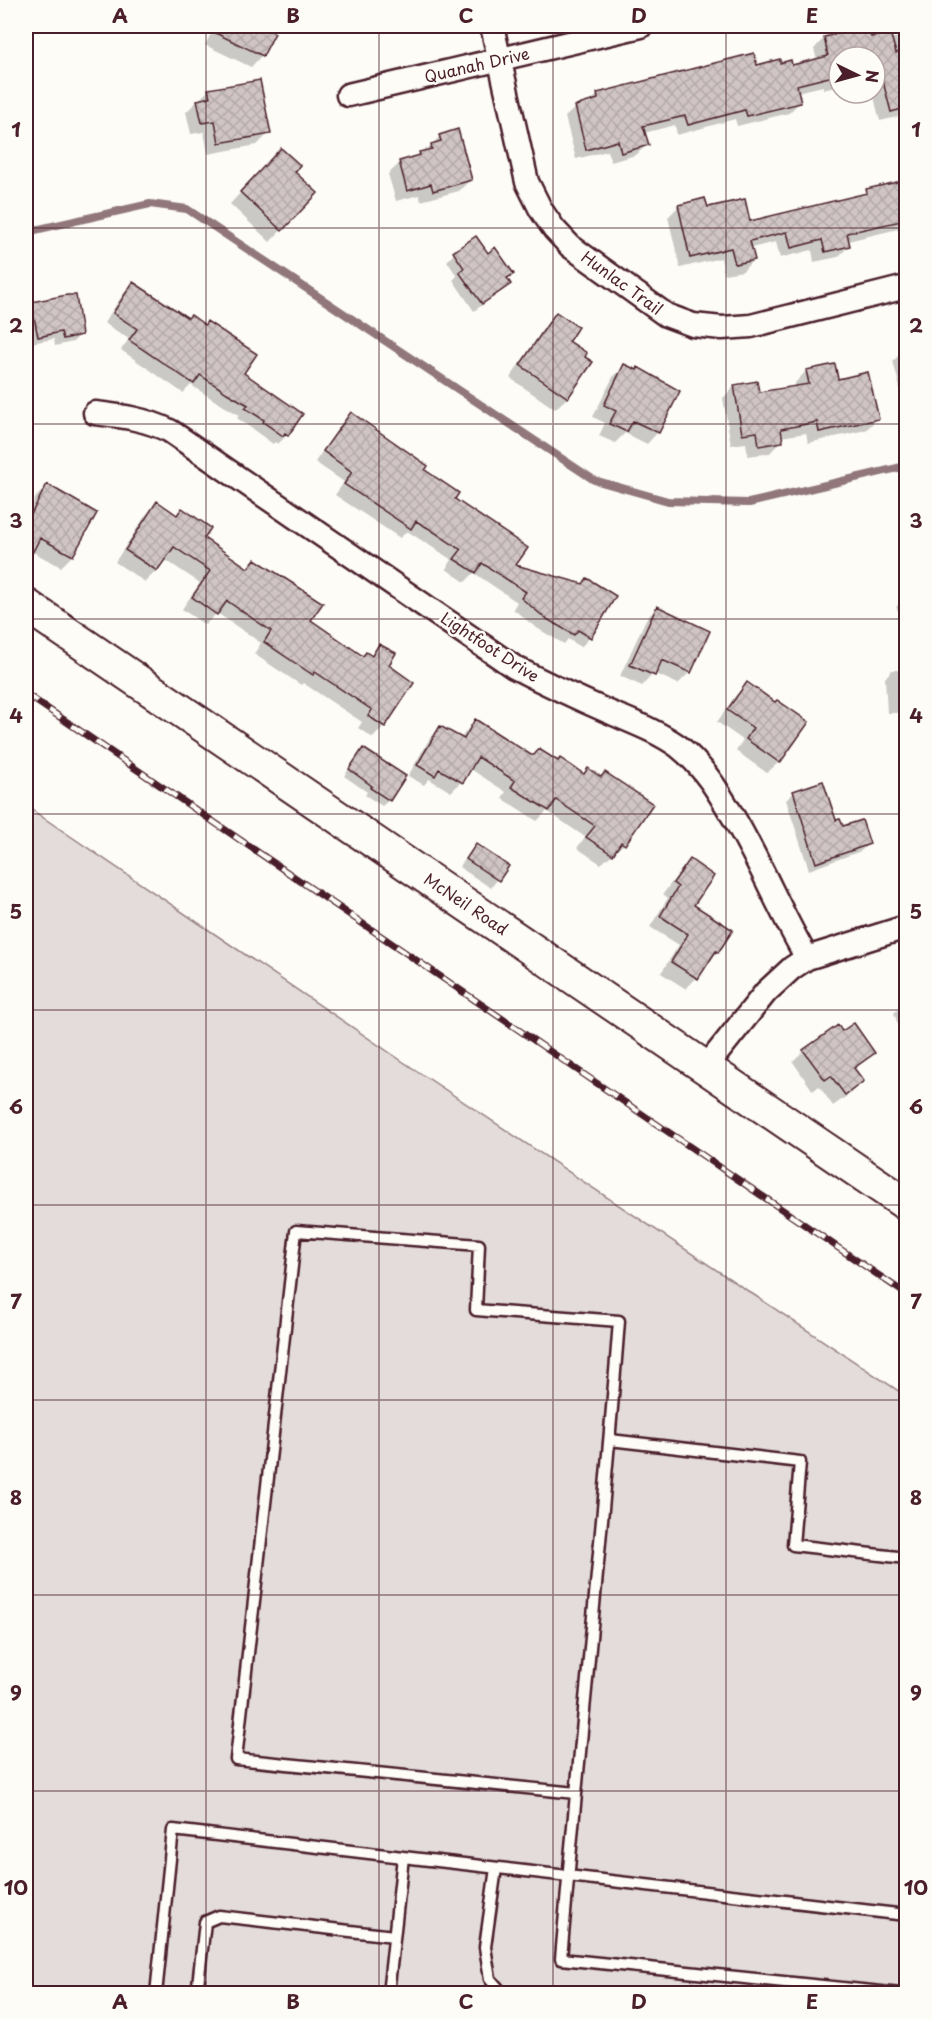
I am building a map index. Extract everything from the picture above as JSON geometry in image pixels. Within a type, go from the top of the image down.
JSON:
[{"type":"main road","name":"McNeil Road","points":[[26,605],[906,1204]]},
{"type":"street","name":"Hunlac Trail","points":[[492,26],[527,182],[541,210],[570,246],[666,315],[693,325],[722,328],[751,326],[906,287]]},
{"type":"street","name":"Quanah Drive","points":[[348,95],[641,26]]},
{"type":"street","name":"Lightfoot Drive","points":[[95,413],[137,418],[170,431],[514,667],[550,686],[652,731],[677,746],[694,761],[718,790],[762,868],[807,958]]},
{"type":"street","points":[[706,1067],[766,992],[792,968],[807,958],[906,927]]},
{"type":"lane","points":[[576,1793],[236,1759],[296,1232],[479,1245],[476,1310],[619,1322],[561,1959],[901,1994]]},
{"type":"lane","points":[[610,1440],[800,1462],[793,1545],[906,1558]]},
{"type":"lane","points":[[156,1994],[173,1830],[906,1915]]},
{"type":"lane","points":[[388,1994],[403,1857]]},
{"type":"lane","points":[[496,1868],[485,1947],[490,1978],[502,1994]]},
{"type":"lane","points":[[198,1994],[205,1922],[219,1916],[394,1936]]},
{"type":"shaded area","points":[[26,806],[402,1061],[906,1396],[906,1993],[26,1993]]},
{"type":"building","points":[[201,26],[259,26],[275,33],[263,56]]},
{"type":"building","points":[[868,26],[871,37],[890,32],[896,53],[906,50],[906,108],[891,112],[887,97],[887,45],[827,45],[827,51],[824,37]]},
{"type":"building","points":[[754,53],[757,65],[780,59],[780,63],[791,60],[792,65],[827,56],[827,78],[797,85],[801,103],[747,116],[745,110],[688,125],[685,116],[643,126],[649,145],[621,153],[618,141],[586,150],[575,106],[598,99],[597,93]]},
{"type":"building","points":[[260,80],[271,134],[219,143],[215,121],[202,123],[197,100],[210,97],[208,89]]},
{"type":"building","points":[[458,129],[472,180],[433,191],[431,184],[407,191],[399,161],[432,149],[431,144],[441,141],[439,135]]},
{"type":"building","points":[[281,148],[300,165],[295,172],[318,193],[282,231],[240,192]]},
{"type":"building","points":[[906,180],[906,220],[847,233],[850,246],[825,252],[822,240],[791,248],[787,232],[750,241],[755,260],[735,264],[731,248],[690,258],[678,205],[705,198],[708,207],[745,199],[750,221],[867,193],[866,189]]},
{"type":"building","points":[[476,236],[488,253],[495,247],[514,274],[507,278],[511,284],[482,304],[459,272],[464,268],[453,252]]},
{"type":"building","points":[[133,282],[188,318],[191,315],[205,325],[207,321],[257,354],[244,373],[303,414],[288,436],[285,433],[283,436],[245,408],[248,405],[200,375],[194,384],[129,340],[137,329],[113,313]]},
{"type":"building","points":[[76,295],[82,335],[63,339],[61,332],[38,337],[31,302]]},
{"type":"building","points":[[556,312],[578,327],[569,341],[587,353],[585,357],[593,362],[568,398],[520,365]]},
{"type":"building","points":[[624,364],[637,370],[638,367],[680,391],[659,433],[633,421],[627,432],[609,424],[616,411],[604,405]]},
{"type":"building","points":[[835,364],[838,379],[868,372],[879,419],[819,432],[817,422],[781,429],[783,442],[759,446],[757,432],[742,434],[734,385],[757,381],[759,392],[809,384],[806,370]]},
{"type":"building","points":[[351,412],[428,466],[425,470],[459,493],[455,499],[528,548],[516,565],[583,584],[587,578],[616,596],[591,638],[578,630],[574,635],[545,618],[521,598],[526,592],[482,563],[476,573],[454,559],[461,550],[416,521],[411,529],[344,484],[352,472],[323,451]]},
{"type":"building","points":[[47,484],[97,513],[73,556],[40,538],[26,565],[26,524]]},
{"type":"building","points":[[157,501],[177,515],[182,508],[211,528],[204,538],[248,568],[255,559],[323,603],[311,620],[363,656],[366,652],[372,656],[379,644],[396,653],[389,665],[414,683],[385,727],[368,716],[372,710],[315,672],[313,675],[264,642],[271,631],[227,601],[217,615],[192,597],[210,571],[174,547],[157,571],[125,550]]},
{"type":"building","points":[[657,606],[710,631],[691,673],[662,660],[655,676],[630,665]]},
{"type":"building","points":[[747,682],[809,722],[780,763],[746,739],[753,728],[727,710]]},
{"type":"building","points":[[475,719],[531,755],[539,749],[558,761],[560,758],[584,774],[588,768],[601,777],[605,772],[653,804],[625,845],[621,842],[613,855],[586,837],[595,826],[556,800],[549,811],[511,787],[515,781],[478,757],[463,783],[439,769],[435,776],[417,765],[440,726],[464,739]]},
{"type":"building","points":[[363,748],[406,776],[390,801],[370,788],[372,786],[349,769]]},
{"type":"building","points":[[823,781],[836,820],[840,819],[843,826],[862,820],[870,844],[816,863],[793,791]]},
{"type":"building","points":[[476,844],[509,866],[499,881],[466,859]]},
{"type":"building","points":[[690,859],[714,876],[694,905],[733,930],[698,979],[671,962],[688,934],[660,916],[678,887],[673,883]]},
{"type":"building","points":[[854,1023],[875,1053],[854,1068],[864,1081],[845,1095],[831,1076],[825,1080],[803,1050],[838,1025],[842,1031]]},
{"type":"waterway","points":[[26,232],[150,204],[187,209],[594,480],[668,501],[749,503],[906,466]]},
{"type":"railway","points":[[26,694],[906,1294]]}]
